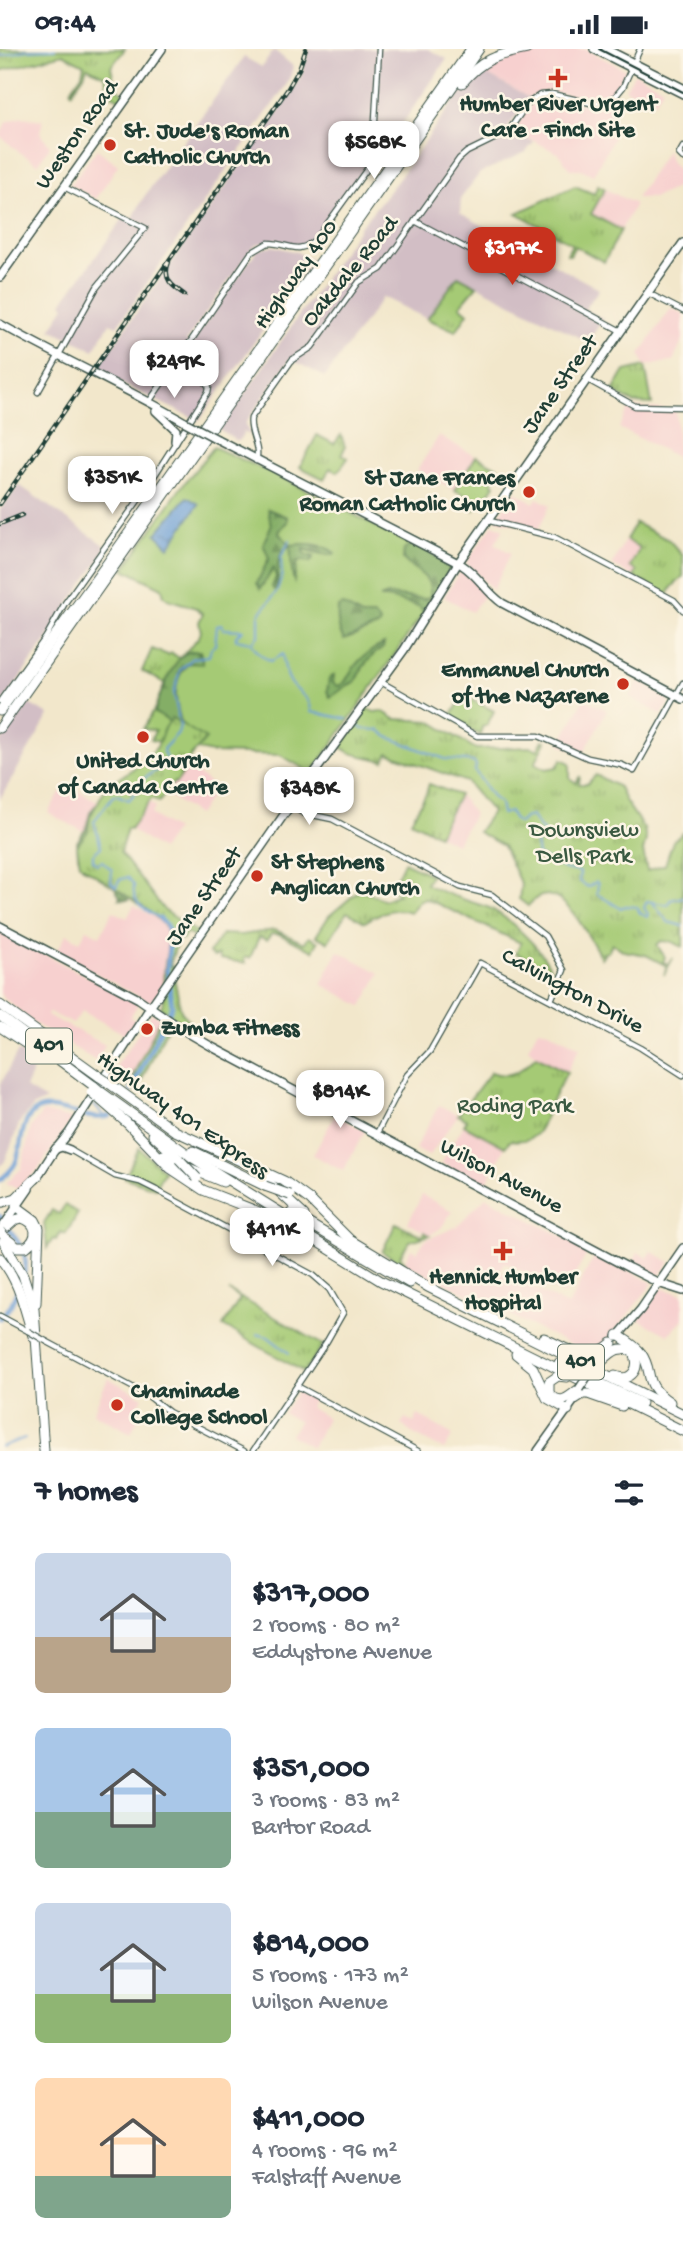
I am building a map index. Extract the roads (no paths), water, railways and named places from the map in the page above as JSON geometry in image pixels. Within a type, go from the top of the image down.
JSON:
[{"type":"highway","points":[[448,81],[449,72],[464,49]]},
{"type":"highway","name":"Highway 400","points":[[0,713],[471,49]]},
{"type":"highway","name":"Highway 400","points":[[0,728],[479,49]]},
{"type":"highway","points":[[433,115],[482,63],[493,57],[527,49]]},
{"type":"highway","name":"401","points":[[0,1002],[99,1086],[127,1123],[170,1168],[188,1182],[215,1196],[275,1217],[381,1281],[683,1432]]},
{"type":"highway","name":"Highway 401 Express","points":[[0,1014],[192,1151],[352,1250],[426,1292],[683,1414]]},
{"type":"highway","name":"401","points":[[0,1025],[46,1058],[175,1132],[284,1181],[310,1200],[349,1239],[428,1287],[596,1364],[683,1414]]},
{"type":"highway","name":"Highway 401 Express","points":[[99,1086],[126,1110],[193,1158],[383,1276],[683,1425]]},
{"type":"highway","points":[[126,1110],[197,1178],[218,1193],[275,1217]]},
{"type":"highway","points":[[127,1123],[170,1160],[266,1203]]},
{"type":"highway","points":[[175,1132],[196,1146],[258,1172],[297,1210],[352,1250]]},
{"type":"highway","points":[[192,1151],[290,1195],[312,1208],[349,1239]]},
{"type":"highway","points":[[0,1203],[16,1198],[38,1176]]},
{"type":"highway","points":[[21,1205],[35,1220],[40,1237],[35,1284],[35,1335]]},
{"type":"highway","points":[[22,1218],[32,1224],[36,1236],[21,1247],[3,1231],[22,1218]]},
{"type":"highway","points":[[3,1231],[34,1310],[42,1451]]},
{"type":"highway","points":[[0,1258],[19,1277]]},
{"type":"highway","points":[[478,1312],[580,1354],[598,1353],[618,1338],[643,1356],[649,1380],[657,1393],[683,1414]]},
{"type":"highway","points":[[485,1334],[527,1361],[547,1398],[566,1410]]},
{"type":"highway","points":[[580,1389],[567,1399],[559,1401],[551,1396],[548,1387],[553,1378],[563,1376],[614,1397]]},
{"type":"highway","points":[[575,1399],[588,1394],[683,1432]]},
{"type":"main road","name":"Weston Road","points":[[0,277],[162,49]]},
{"type":"main road","points":[[594,49],[683,88]]},
{"type":"main road","points":[[606,49],[683,94]]},
{"type":"main road","name":"Jane Street","points":[[55,1150],[683,243]]},
{"type":"main road","points":[[0,324],[216,441],[443,557],[475,575],[492,596],[508,606],[683,699]]},
{"type":"main road","points":[[147,403],[176,430],[175,441]]},
{"type":"main road","points":[[156,411],[184,424]]},
{"type":"main road","name":"Wilson Avenue","points":[[0,926],[152,1008],[214,1048],[629,1266],[683,1290]]},
{"type":"main road","name":"Jane Street","points":[[3,1231],[70,1129]]},
{"type":"main road","points":[[55,1150],[62,1147],[70,1150]]},
{"type":"main road","points":[[538,1451],[596,1364],[644,1305],[680,1254]]},
{"type":"main road","points":[[566,1410],[580,1389]]},
{"type":"street","points":[[147,403],[253,251],[268,243],[295,249],[311,244],[367,169],[373,155],[379,49]]},
{"type":"street","points":[[633,66],[640,49]]},
{"type":"street","name":"Oakdale Road","points":[[255,459],[257,449],[251,432],[252,422],[292,360],[312,347],[359,282],[381,269],[464,154],[508,132],[533,99],[540,95],[550,94],[595,104],[605,103],[614,98],[623,87],[633,66]]},
{"type":"street","points":[[683,148],[679,154],[683,158]]},
{"type":"street","points":[[38,392],[97,287],[145,228],[64,187]]},
{"type":"street","points":[[415,221],[622,331]]},
{"type":"street","points":[[648,293],[683,311]]},
{"type":"street","points":[[0,701],[48,634],[65,603],[142,495],[207,394],[209,387],[206,381],[174,363]]},
{"type":"street","points":[[588,380],[635,406],[683,407]]},
{"type":"street","points":[[490,521],[562,540],[674,600],[683,610]]},
{"type":"street","points":[[380,682],[477,736],[539,736],[588,758],[621,764],[634,771],[683,683]]},
{"type":"street","points":[[292,807],[303,813],[332,819],[460,887],[492,895],[523,918],[545,936],[564,968],[551,1000]]},
{"type":"street","name":"Calvington Drive","points":[[377,1133],[407,1075],[430,1051],[480,963],[641,1048],[683,1075]]},
{"type":"street","points":[[62,1142],[70,1150],[120,1179],[144,1183],[313,1275],[329,1289],[343,1313],[298,1386],[253,1451]]},
{"type":"street","points":[[3,1317],[147,1395],[169,1412],[244,1451]]},
{"type":"street","points":[[298,1386],[418,1451]]},
{"type":"water","points":[[187,497],[199,504],[169,547],[156,534]]},
{"type":"waterway","points":[[0,56],[27,50],[55,49]]},
{"type":"waterway","points":[[253,641],[259,635],[259,615],[277,591],[282,576],[281,557],[290,540]]},
{"type":"waterway","points":[[160,919],[137,902],[134,885],[128,877],[119,880],[116,887],[111,882],[112,870],[102,861],[97,864],[93,860],[93,854],[101,847],[94,821],[113,796],[129,800],[146,777],[169,763],[163,752],[178,733],[180,726],[174,693],[180,670],[193,658],[209,656],[215,645],[217,626],[221,624],[224,629],[243,630],[236,639],[251,642],[264,658],[271,661],[283,654],[289,680],[307,699],[311,712],[347,719]]},
{"type":"waterway","points":[[357,725],[362,729],[379,730],[388,737],[445,759],[473,762],[476,765],[475,771],[493,798],[500,803],[502,814],[510,812],[519,823],[532,816],[543,830],[542,839],[536,843],[538,855],[565,869],[580,872],[579,881],[588,887],[596,882],[597,894],[620,908],[637,907],[640,913],[647,917],[644,908],[647,901],[668,905],[670,900],[683,897]]},
{"type":"waterway","points":[[653,903],[668,922],[683,926]]},
{"type":"waterway","points":[[131,1090],[172,1006],[167,969],[170,934],[160,919]]},
{"type":"waterway","points":[[93,1104],[106,1118]]},
{"type":"waterway","points":[[0,1180],[15,1164],[26,1123],[34,1112],[41,1108],[50,1108],[91,1117],[110,1116]]},
{"type":"waterway","points":[[0,1216],[23,1250],[26,1265],[24,1273]]},
{"type":"waterway","points":[[0,1318],[10,1307],[17,1291]]},
{"type":"waterway","points":[[257,1334],[268,1337],[289,1353]]},
{"type":"waterway","points":[[0,1447],[25,1438]]},
{"type":"tram line","points":[[599,49],[683,92]]},
{"type":"railway","points":[[0,504],[287,90],[306,49]]},
{"type":"railway","points":[[169,262],[168,278],[172,285],[185,295]]},
{"type":"railway","points":[[0,524],[22,515]]},
{"type":"place","name":"Humber River Urgent Care - Finch Site","points":[[558,78]]},
{"type":"place","name":"St. Jude's Roman Catholic Church","points":[[110,145]]},
{"type":"place","name":"St Jane Frances Roman Catholic Church","points":[[529,492]]},
{"type":"place","name":"Emmanuel Church of the Nazarene","points":[[623,684]]},
{"type":"place","name":"United Church of Canada Centre","points":[[143,737]]},
{"type":"place","name":"St Stephens Anglican Church","points":[[257,876]]},
{"type":"place","name":"Zumba Fitness","points":[[147,1029]]},
{"type":"place","name":"Hennick Humber Hospital","points":[[503,1251]]},
{"type":"place","name":"Chaminade College School","points":[[117,1405]]},
{"type":"park label","name":"Downsview Dells Park","points":[[584,844]]},
{"type":"park label","name":"Roding Park","points":[[515,1107]]}]
